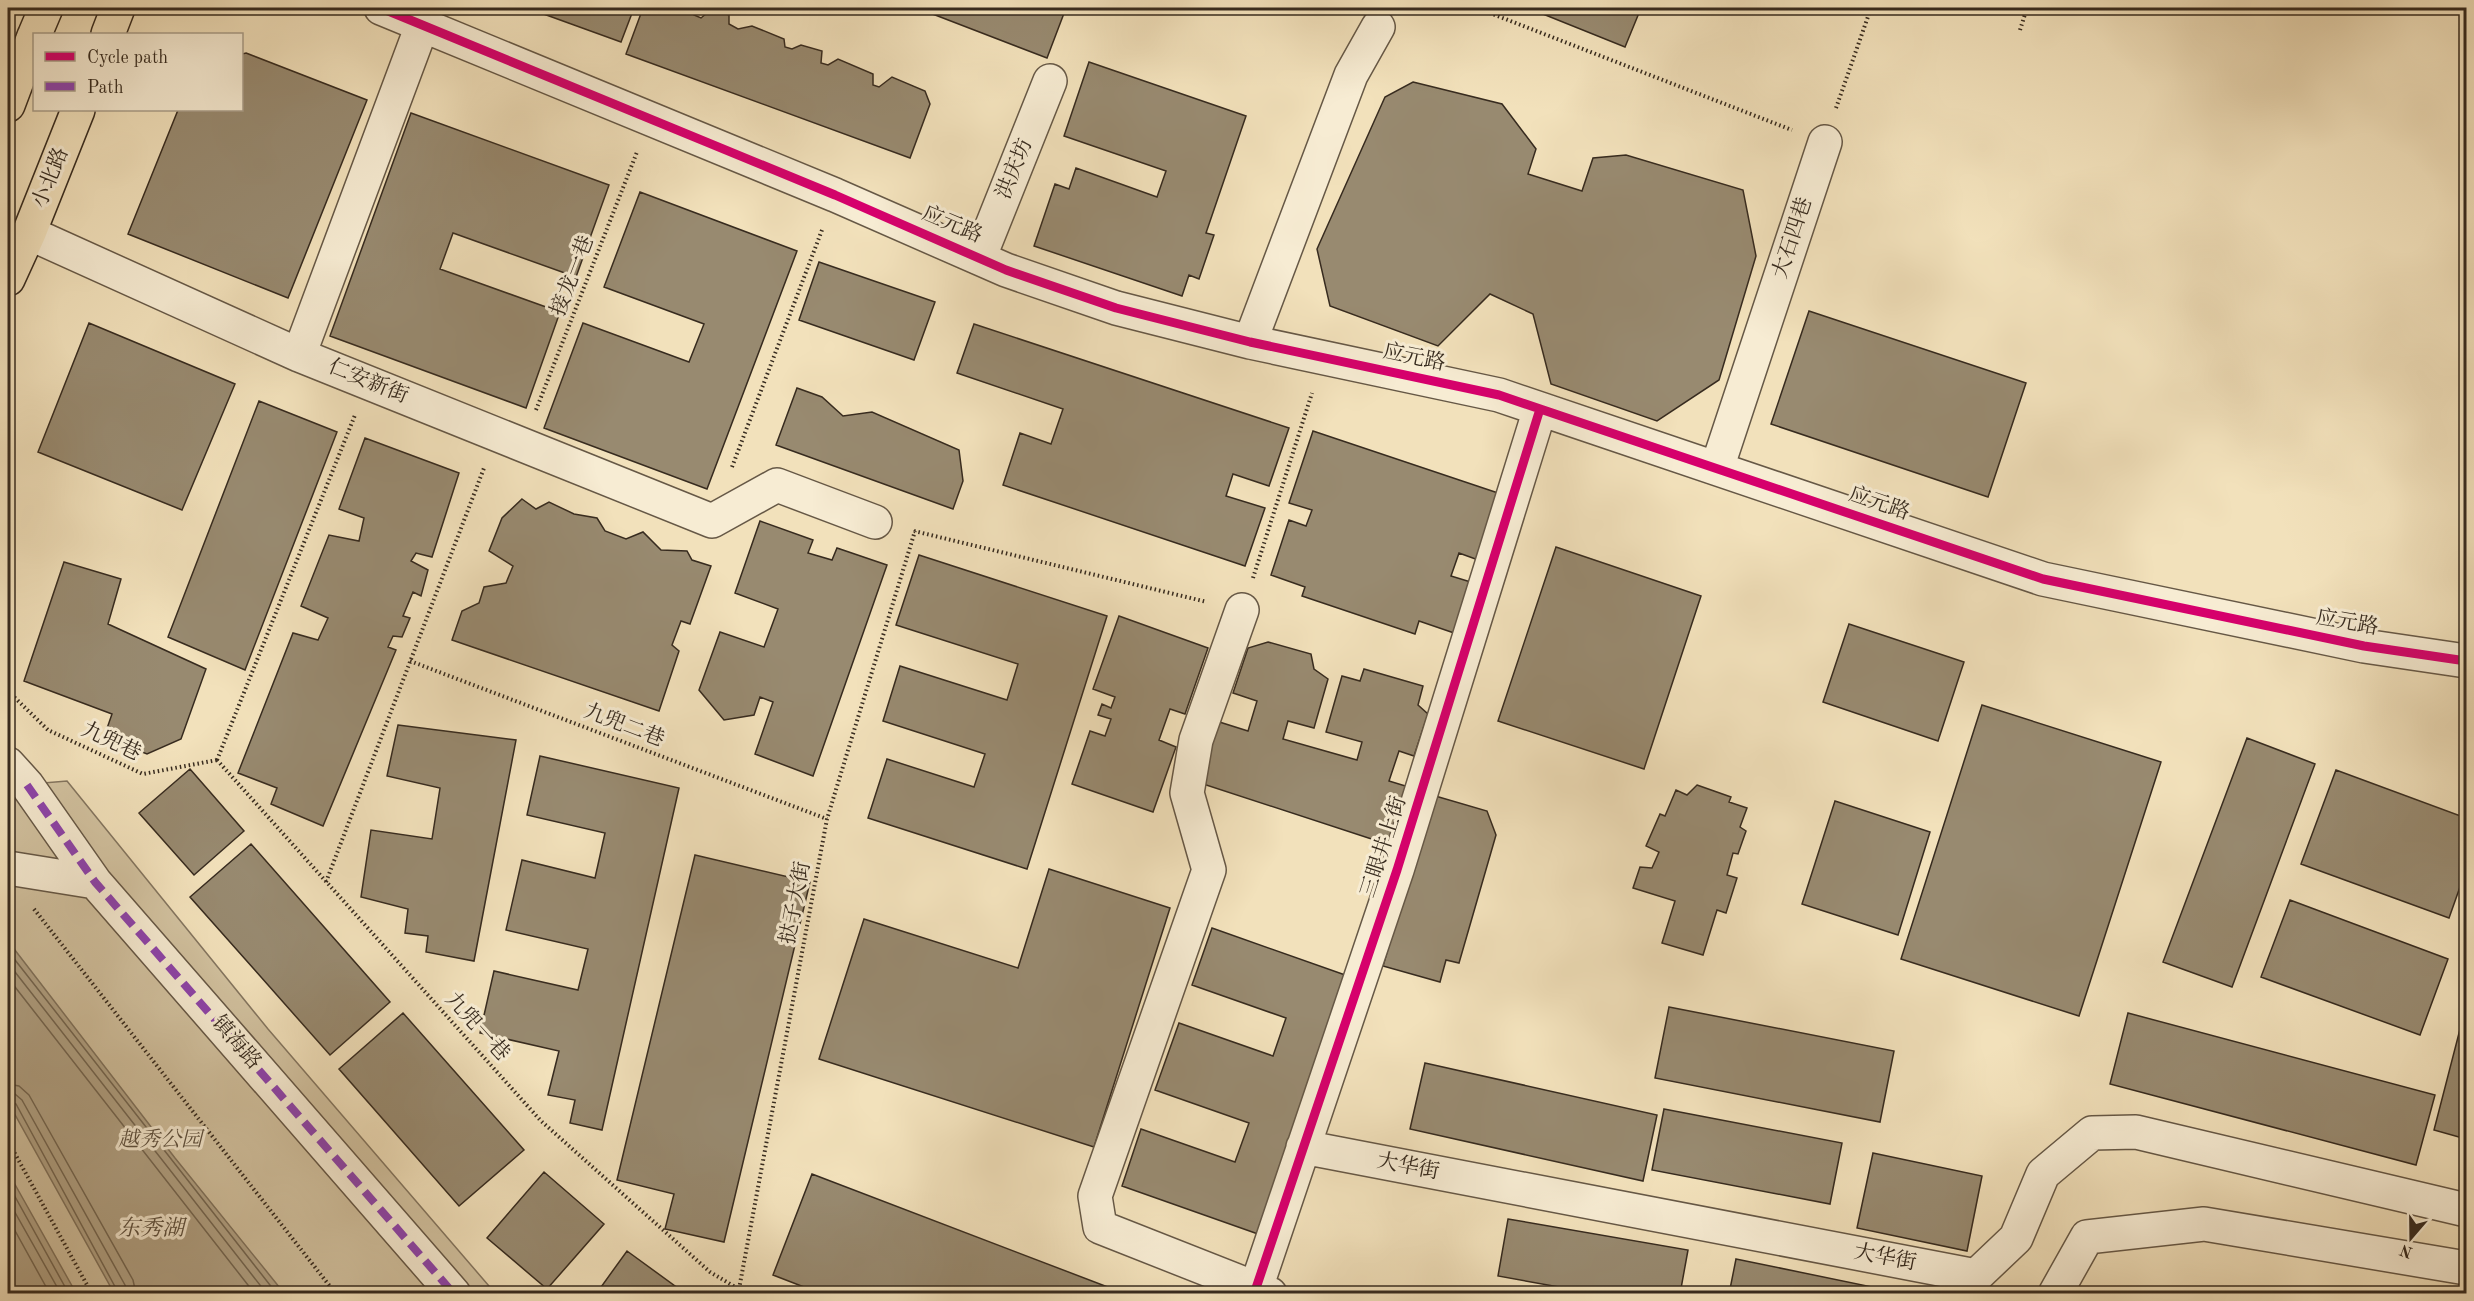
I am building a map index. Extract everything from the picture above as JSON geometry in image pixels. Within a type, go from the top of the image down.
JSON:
[{"type":"main road","points":[[36,33],[46,8]]},
{"type":"main road","points":[[108,33],[118,8]]},
{"type":"main road","points":[[8,105],[33,40]]},
{"type":"main road","name":"小北路","points":[[8,279],[78,111]]},
{"type":"street","name":"应元路","points":[[381,8],[423,23],[835,195],[980,256],[1006,270],[1116,308],[1250,342],[1498,395],[2043,579],[2353,644],[2466,661]]},
{"type":"street","points":[[299,355],[423,23]]},
{"type":"street","points":[[1250,342],[1351,75],[1378,27]]},
{"type":"street","name":"洪庆坊","points":[[980,256],[1050,81]]},
{"type":"street","name":"大石四巷","points":[[1718,468],[1825,142]]},
{"type":"street","name":"仁安新街","points":[[29,233],[299,355],[712,521]]},
{"type":"street","name":"三眼井上街","points":[[1260,1292],[1304,1147],[1397,870],[1540,409]]},
{"type":"street","points":[[712,521],[777,485],[875,522]]},
{"type":"street","points":[[1242,610],[1196,740],[1187,793],[1209,870],[1095,1196],[1100,1227],[1260,1292]]},
{"type":"street","name":"镇海路","points":[[17,774],[95,882],[454,1293]]},
{"type":"street","points":[[8,868],[95,882]]},
{"type":"street","name":"大华街","points":[[1304,1147],[1976,1276],[2016,1238],[2043,1174],[2092,1133],[2136,1132],[2466,1210]]},
{"type":"street","points":[[2055,1293],[2087,1237],[2204,1224],[2466,1268]]},
{"type":"path","points":[[1477,8],[1825,142],[1871,8]]},
{"type":"path","points":[[2020,30],[2027,8]]},
{"type":"path","points":[[712,521],[835,195]]},
{"type":"path","points":[[875,522],[1242,610],[1323,357]]},
{"type":"path","points":[[217,760],[368,382]]},
{"type":"path","points":[[29,903],[336,1293]]},
{"type":"path","points":[[8,1141],[92,1293]]},
{"type":"green space","name":"越秀公园","points":[[67,781],[268,1029],[495,1293],[8,1294],[8,786]]},
{"type":"water","name":"东秀湖","points":[[8,941],[175,1158],[284,1293],[114,1293],[8,1102]]},
{"type":"water","name":"东秀湖","points":[[8,1172],[76,1293],[8,1293]]},
{"type":"building","points":[[527,8],[634,8],[621,42]]},
{"type":"building","points":[[643,8],[694,8],[694,15],[701,18],[713,8],[729,15],[729,24],[738,29],[752,26],[784,39],[785,47],[792,49],[801,45],[822,51],[821,63],[828,65],[838,59],[873,74],[873,85],[879,87],[892,77],[925,91],[930,104],[910,158],[626,54]]},
{"type":"building","points":[[917,8],[1066,8],[1047,58]]},
{"type":"building","points":[[1528,8],[1641,8],[1625,47]]},
{"type":"building","points":[[243,54],[367,100],[288,298],[128,234],[178,111],[243,111]]},
{"type":"building","points":[[1089,62],[1246,116],[1206,233],[1214,235],[1199,279],[1189,275],[1182,296],[1034,246],[1055,184],[1069,189],[1076,168],[1157,197],[1166,171],[1064,136]]},
{"type":"building","points":[[1413,82],[1502,104],[1536,149],[1528,174],[1582,191],[1593,158],[1626,155],[1743,190],[1756,256],[1719,380],[1657,421],[1551,384],[1533,314],[1490,294],[1438,346],[1330,306],[1317,249],[1385,97]]},
{"type":"building","points":[[411,113],[609,185],[576,277],[453,233],[440,269],[560,312],[526,408],[330,336]]},
{"type":"building","points":[[640,192],[797,251],[707,489],[544,428],[583,323],[689,362],[704,324],[604,287]]},
{"type":"building","points":[[819,262],[935,302],[914,360],[799,320]]},
{"type":"building","points":[[1809,311],[2026,383],[1988,497],[1771,424]]},
{"type":"building","points":[[89,323],[235,384],[182,510],[38,452]]},
{"type":"building","points":[[974,324],[1289,428],[1269,486],[1233,474],[1226,496],[1265,508],[1245,566],[1003,485],[1020,433],[1051,444],[1063,409],[957,373]]},
{"type":"building","points":[[797,388],[822,397],[843,416],[872,412],[959,450],[963,481],[953,509],[776,445]]},
{"type":"building","points":[[259,401],[337,432],[245,670],[168,637]]},
{"type":"building","points":[[1313,431],[1504,495],[1481,561],[1459,553],[1451,576],[1474,583],[1457,634],[1419,621],[1415,634],[1302,596],[1305,587],[1271,575],[1289,520],[1306,526],[1312,510],[1289,503]]},
{"type":"building","points":[[365,438],[459,473],[432,557],[416,553],[411,561],[428,570],[421,596],[413,592],[403,616],[410,618],[402,637],[393,636],[388,647],[396,650],[323,826],[271,804],[277,788],[238,773],[293,633],[318,640],[328,618],[301,606],[329,535],[359,541],[364,518],[339,509]]},
{"type":"building","points":[[522,499],[536,509],[549,502],[574,514],[597,518],[605,531],[626,539],[643,532],[661,550],[687,551],[692,560],[711,566],[690,624],[681,621],[672,645],[679,651],[659,711],[452,640],[462,611],[479,603],[484,587],[506,583],[513,566],[489,551],[502,518]]},
{"type":"building","points":[[760,521],[813,540],[808,553],[832,560],[837,548],[887,565],[813,776],[755,754],[773,702],[760,697],[754,715],[724,720],[699,690],[720,632],[764,647],[778,609],[735,593]]},
{"type":"building","points":[[1556,547],[1701,596],[1644,769],[1498,721]]},
{"type":"building","points":[[919,555],[1107,616],[1027,869],[868,818],[887,759],[974,787],[985,754],[883,721],[900,666],[1007,700],[1018,664],[896,625]]},
{"type":"building","points":[[64,562],[121,579],[108,624],[206,669],[181,739],[147,754],[104,737],[112,714],[24,681]]},
{"type":"building","points":[[1119,616],[1208,648],[1185,714],[1170,709],[1159,740],[1176,747],[1153,812],[1072,784],[1090,731],[1105,736],[1111,719],[1098,715],[1102,704],[1111,708],[1115,697],[1093,689]]},
{"type":"building","points":[[1849,624],[1964,662],[1938,741],[1823,702]]},
{"type":"building","points":[[1268,642],[1311,654],[1314,669],[1328,679],[1314,728],[1288,721],[1283,739],[1357,760],[1362,742],[1326,732],[1342,676],[1360,681],[1364,669],[1423,686],[1418,705],[1428,714],[1414,756],[1399,751],[1389,781],[1412,788],[1393,846],[1194,781],[1213,720],[1248,731],[1257,701],[1233,693],[1248,648]]},
{"type":"building","points":[[1982,705],[2161,762],[2079,1016],[1901,959]]},
{"type":"building","points":[[398,725],[516,740],[474,961],[426,952],[428,936],[405,933],[408,909],[361,897],[371,830],[432,839],[440,788],[387,776]]},
{"type":"building","points":[[2247,738],[2315,764],[2232,987],[2163,962]]},
{"type":"building","points":[[540,756],[679,788],[602,1130],[570,1123],[575,1100],[548,1095],[559,1051],[480,1033],[494,971],[578,990],[588,949],[506,930],[522,860],[595,878],[605,833],[527,815]]},
{"type":"building","points":[[190,769],[244,831],[194,875],[139,813]]},
{"type":"building","points":[[2336,770],[2466,818],[2466,870],[2449,918],[2301,864]]},
{"type":"building","points":[[1697,785],[1731,797],[1729,802],[1747,808],[1740,827],[1746,831],[1738,854],[1733,853],[1727,875],[1737,878],[1726,913],[1717,910],[1703,955],[1662,943],[1675,901],[1633,888],[1640,867],[1652,868],[1659,852],[1646,846],[1660,814],[1665,816],[1676,790],[1687,795]]},
{"type":"building","points":[[1432,795],[1487,811],[1496,835],[1459,963],[1446,960],[1440,982],[1383,966]]},
{"type":"building","points":[[1835,801],[1930,832],[1898,935],[1802,904]]},
{"type":"building","points":[[251,844],[390,1002],[330,1055],[190,897]]},
{"type":"building","points":[[695,855],[810,882],[724,1242],[665,1229],[674,1194],[617,1180]]},
{"type":"building","points":[[1049,869],[1170,908],[1094,1147],[819,1059],[864,919],[1018,968]]},
{"type":"building","points":[[2290,900],[2448,959],[2420,1035],[2261,977]]},
{"type":"building","points":[[1212,928],[1348,976],[1258,1234],[1122,1186],[1141,1129],[1235,1162],[1249,1123],[1155,1090],[1179,1023],[1273,1056],[1286,1018],[1192,985]]},
{"type":"building","points":[[2466,1006],[2466,1139],[2434,1130]]},
{"type":"building","points":[[1669,1007],[1894,1051],[1880,1122],[1655,1078]]},
{"type":"building","points":[[403,1013],[524,1150],[459,1206],[339,1069]]},
{"type":"building","points":[[2128,1013],[2435,1095],[2416,1165],[2110,1084]]},
{"type":"building","points":[[1425,1063],[1657,1115],[1643,1181],[1410,1129]]},
{"type":"building","points":[[1664,1109],[1842,1143],[1830,1204],[1652,1170]]},
{"type":"building","points":[[1873,1153],[1982,1176],[1967,1251],[1857,1228]]},
{"type":"building","points":[[544,1172],[604,1224],[547,1289],[487,1238]]},
{"type":"building","points":[[812,1174],[1126,1294],[822,1294],[773,1275]]},
{"type":"building","points":[[1508,1219],[1688,1250],[1680,1294],[1598,1294],[1498,1276]]},
{"type":"building","points":[[627,1251],[686,1294],[596,1294]]},
{"type":"building","points":[[1736,1259],[1877,1288],[1876,1294],[1729,1294]]},
{"type":"marked path","points":[[27,785],[95,882],[454,1294]]},
{"type":"cycle path","points":[[381,8],[835,195],[1006,270],[1116,308],[1250,342],[1499,395],[2043,579],[2364,646],[2466,661]]},
{"type":"cycle path","points":[[1254,1294],[1397,870],[1540,409]]}]
